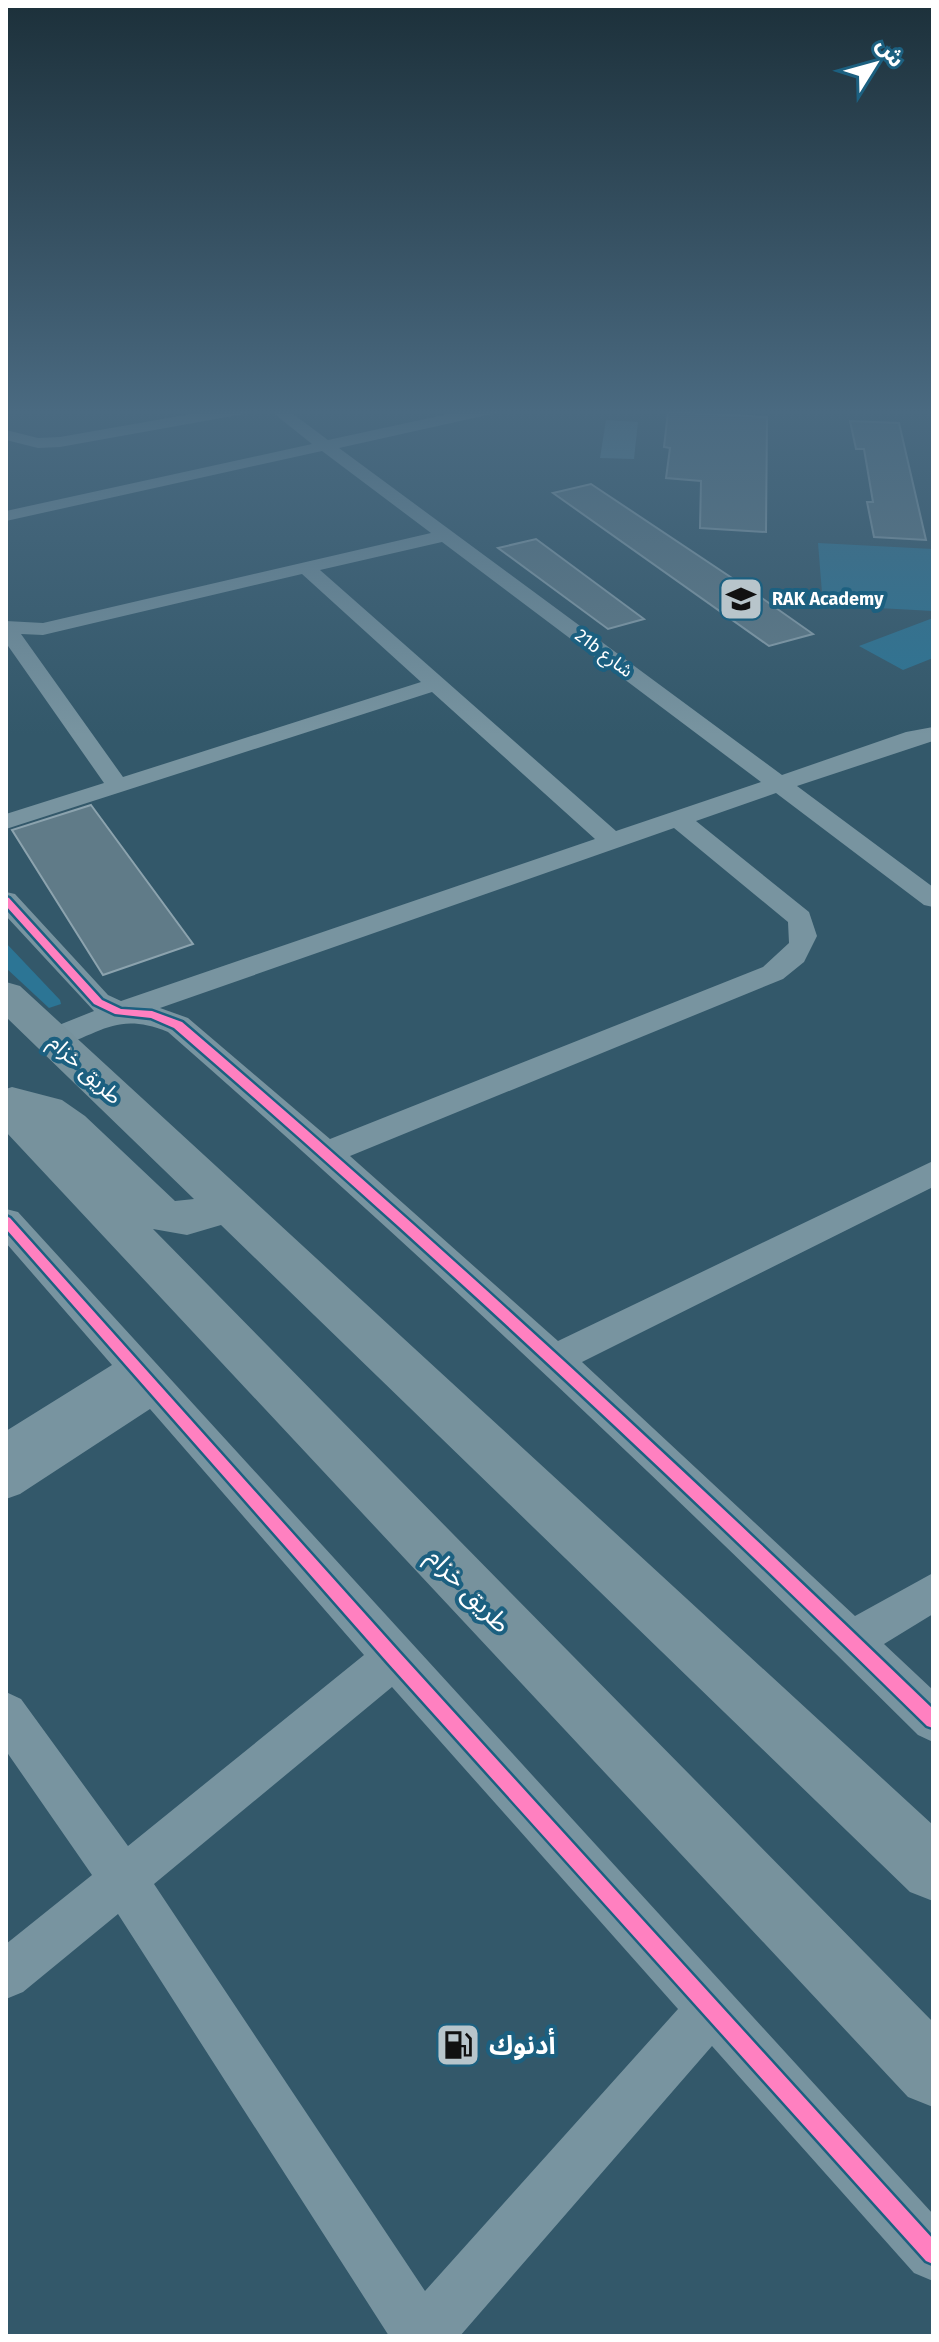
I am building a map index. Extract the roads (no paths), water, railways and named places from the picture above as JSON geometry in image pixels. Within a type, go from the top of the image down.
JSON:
[{"type":"main road","name":"طريق خزام","points":[[6,995],[933,1869]]},
{"type":"main road","name":"طريق خزام","points":[[6,1103],[933,2072]]},
{"type":"main road","points":[[6,1103],[47,1111],[70,1127],[161,1215],[178,1221],[197,1217],[226,1201]]},
{"type":"street","name":"21b شارع","points":[[422,517],[933,899]]},
{"type":"street","points":[[6,628],[43,629],[446,535]]},
{"type":"street","points":[[306,568],[612,841]]},
{"type":"street","points":[[6,628],[117,785]]},
{"type":"street","points":[[6,822],[436,684]]},
{"type":"street","points":[[54,1038],[119,1012],[612,841],[914,737],[933,734]]},
{"type":"street","points":[[327,1153],[773,973],[788,964],[802,948],[806,931],[800,918],[678,819]]},
{"type":"street","points":[[6,900],[22,934],[98,1002],[119,1012],[152,1015],[178,1025],[327,1153],[554,1359],[933,1720]]},
{"type":"street","points":[[554,1359],[933,1173]]},
{"type":"street","points":[[6,1221],[394,1658],[933,2254]]},
{"type":"street","points":[[6,1451],[146,1378]]},
{"type":"street","points":[[6,1482],[146,1378]]},
{"type":"street","points":[[852,1640],[933,1592]]},
{"type":"street","points":[[6,1975],[394,1658]]},
{"type":"street","points":[[6,1714],[123,1879],[422,2336],[712,2008]]},
{"type":"place","name":"RAK Academy","points":[[741,599]]},
{"type":"place","name":"أدنوك","points":[[458,2045]]}]
